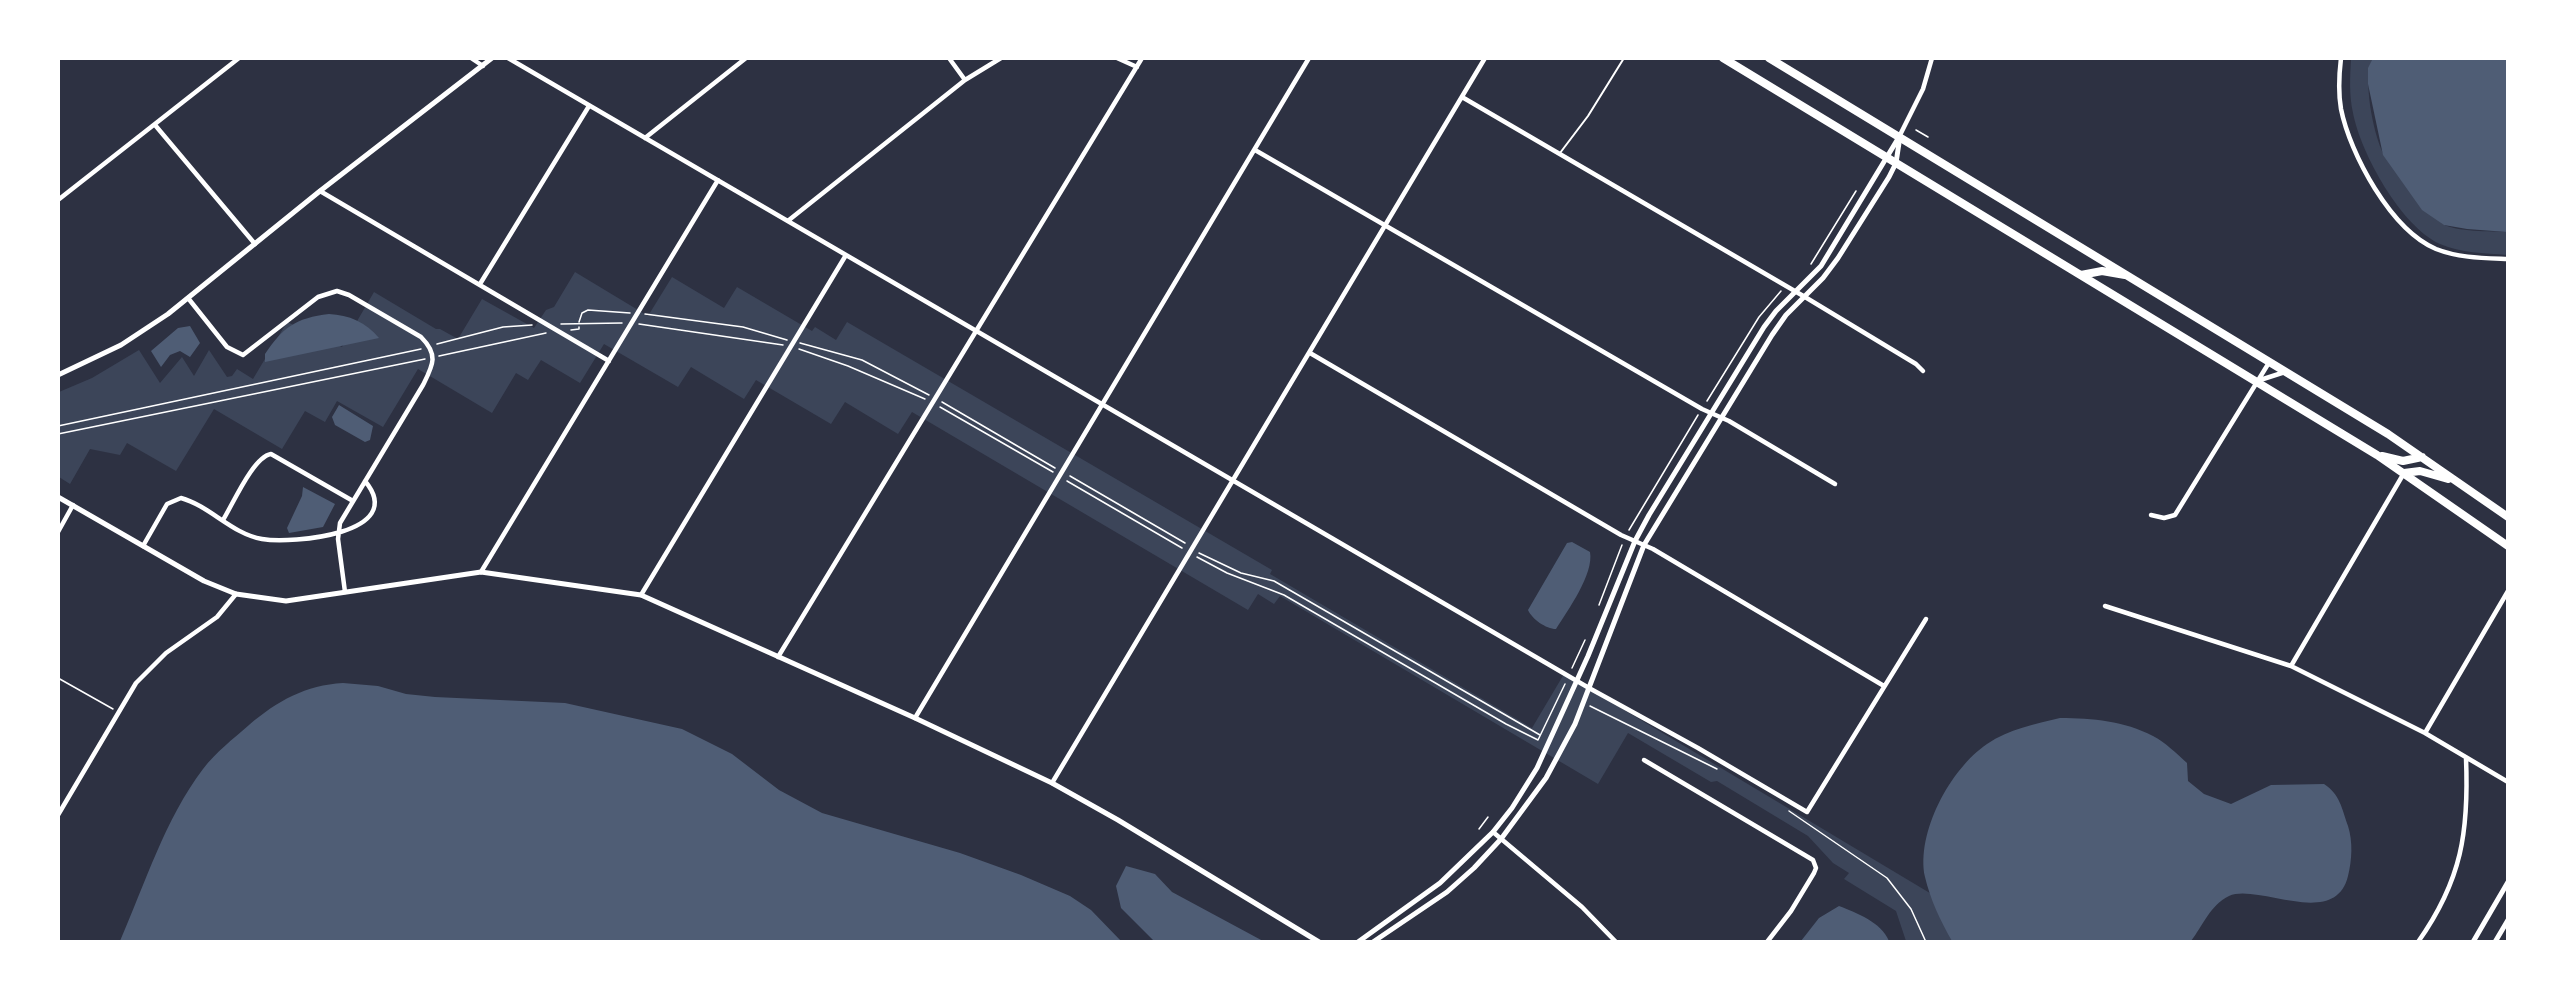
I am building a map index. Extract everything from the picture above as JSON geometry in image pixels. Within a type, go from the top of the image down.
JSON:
[{"type":"highway","points":[[1769,58],[2287,371],[2422,457],[2508,517]]},
{"type":"highway","points":[[1724,59],[2377,455],[2508,546]]},
{"type":"highway","points":[[2081,275],[2102,271],[2129,276]]},
{"type":"highway","points":[[2377,455],[2403,461],[2422,457]]},
{"type":"highway","points":[[2404,473],[2420,471],[2455,481]]},
{"type":"street","points":[[58,200],[156,125],[238,58]]},
{"type":"street","points":[[471,58],[483,66]]},
{"type":"street","points":[[58,375],[121,345],[188,298],[320,191],[492,58]]},
{"type":"street","points":[[508,58],[1589,688],[1807,812],[1926,619]]},
{"type":"street","points":[[645,138],[746,58]]},
{"type":"street","points":[[949,58],[965,80]]},
{"type":"street","points":[[789,220],[965,80],[1001,58]]},
{"type":"street","points":[[1117,58],[1137,68]]},
{"type":"street","points":[[778,657],[1142,58]]},
{"type":"street","points":[[915,718],[1309,58]]},
{"type":"street","points":[[1052,783],[1485,58]]},
{"type":"street","points":[[1358,942],[1440,883],[1493,832],[1532,777],[1577,681],[1635,541],[1770,319],[1821,266],[1888,158],[1923,89],[1932,58]]},
{"type":"street","points":[[2341,58],[2339,78],[2341,107],[2350,141],[2400,223],[2434,248],[2463,257],[2508,259]]},
{"type":"street","points":[[1462,97],[1805,297],[1916,364],[1923,371]]},
{"type":"street","points":[[480,284],[589,106]]},
{"type":"street","points":[[156,125],[255,244]]},
{"type":"street","points":[[1373,942],[1447,892],[1474,868],[1501,839],[1546,778],[1575,724],[1644,545],[1786,315],[1805,297],[1838,258],[1896,163],[1899,137]]},
{"type":"street","points":[[1255,150],[1835,484]]},
{"type":"street","points":[[482,572],[718,180]]},
{"type":"street","points":[[320,191],[609,361]]},
{"type":"street","points":[[641,595],[846,255]]},
{"type":"street","points":[[188,298],[228,347],[243,355],[318,297],[327,292],[337,291],[349,295],[421,337],[430,346],[433,357],[432,368],[340,523],[338,532],[345,592]]},
{"type":"street","points":[[1310,353],[1884,686]]},
{"type":"street","points":[[2151,515],[2164,518],[2175,515],[2270,362]]},
{"type":"street","points":[[2257,381],[2287,371]]},
{"type":"street","points":[[223,520],[260,459],[271,454],[353,501]]},
{"type":"street","points":[[2292,666],[2404,473]]},
{"type":"street","points":[[143,546],[167,504],[180,498],[192,502],[252,536],[264,539],[310,539],[358,527],[373,509],[374,493],[365,481]]},
{"type":"street","points":[[58,497],[204,581],[236,594],[286,601],[482,572],[641,595],[915,718],[1052,783],[1118,820],[1319,942]]},
{"type":"street","points":[[58,532],[73,505]]},
{"type":"street","points":[[2425,733],[2508,591]]},
{"type":"street","points":[[58,815],[136,683],[166,653],[217,617],[236,594]]},
{"type":"street","points":[[2105,606],[2292,666],[2425,733],[2508,782]]},
{"type":"street","points":[[2418,942],[2436,915],[2454,874],[2464,837],[2468,804],[2466,758]]},
{"type":"street","points":[[1644,759],[1813,860],[1816,868],[1814,873],[1791,911],[1767,942]]},
{"type":"street","points":[[1493,832],[1582,906],[1616,942]]},
{"type":"street","points":[[2473,942],[2508,882]]},
{"type":"street","points":[[2495,942],[2508,920]]},
{"type":"lane","points":[[1560,153],[1588,116],[1624,58]]},
{"type":"path","points":[[1916,130],[1928,137]]},
{"type":"path","points":[[579,322],[582,313],[588,310],[634,313]]},
{"type":"path","points":[[641,314],[743,327],[791,341]]},
{"type":"path","points":[[58,426],[430,346],[503,327],[628,323]]},
{"type":"path","points":[[635,323],[760,340],[787,346]]},
{"type":"path","points":[[438,356],[558,331],[579,329],[579,327]]},
{"type":"path","points":[[798,343],[862,360],[930,395]]},
{"type":"path","points":[[794,348],[848,366],[927,400]]},
{"type":"path","points":[[58,434],[427,359]]},
{"type":"path","points":[[939,400],[1058,470]]},
{"type":"path","points":[[935,405],[1056,474]]},
{"type":"path","points":[[1066,474],[1188,545]]},
{"type":"path","points":[[1063,478],[1186,550]]},
{"type":"path","points":[[1599,607],[1622,544]]},
{"type":"path","points":[[1197,551],[1241,573],[1275,581],[1540,736]]},
{"type":"path","points":[[1194,556],[1235,577],[1284,595],[1506,724],[1538,740],[1566,683]]},
{"type":"path","points":[[1572,669],[1588,634]]},
{"type":"path","points":[[58,678],[119,712]]},
{"type":"path","points":[[1592,707],[1723,771]]},
{"type":"path","points":[[1789,811],[1887,878],[1911,909],[1926,942]]},
{"type":"path","points":[[1479,829],[1488,817]]},
{"type":"shaded area","points":[[2373,58],[2507,59],[2507,232],[2444,225],[2422,210],[2383,155],[2368,84],[2368,68]]},
{"type":"shaded area","points":[[2351,59],[2373,59],[2369,79],[2370,105],[2379,144],[2393,166],[2443,224],[2465,230],[2507,232],[2507,255],[2464,251],[2440,244],[2425,235],[2397,205],[2374,168],[2357,130],[2351,100]]},
{"type":"shaded area","points":[[575,272],[648,316],[672,277],[724,308],[737,287],[812,331],[815,327],[836,340],[847,322],[1272,570],[1270,574],[1532,728],[1564,674],[2010,941],[1906,941],[1896,911],[1844,879],[1849,873],[1833,863],[1808,836],[1717,781],[1711,782],[1628,733],[1598,784],[1280,596],[1274,604],[1258,594],[1248,610],[912,412],[898,434],[845,402],[831,424],[756,380],[744,399],[691,367],[678,387],[604,344],[580,383],[541,360],[528,380],[516,373],[492,413],[418,369],[383,427],[337,401],[325,422],[305,411],[282,449],[214,409],[176,471],[127,443],[120,455],[90,449],[70,484],[59,477],[59,392],[92,378],[139,350],[160,383],[182,357],[194,376],[209,350],[227,377],[232,376],[237,369],[253,379],[287,322],[342,347],[374,292],[436,329],[458,339],[482,299],[534,328],[546,310],[554,307]]},
{"type":"shaded area","points":[[329,314],[357,320],[379,338],[265,362],[265,354],[291,325],[308,318]]},
{"type":"shaded area","points":[[190,326],[200,343],[190,357],[180,351],[170,355],[161,367],[151,351],[178,328]]},
{"type":"shaded area","points":[[339,405],[373,426],[370,440],[365,442],[335,425],[332,417]]},
{"type":"shaded area","points":[[303,487],[335,504],[323,527],[289,533],[287,528],[302,496]]},
{"type":"shaded area","points":[[1572,542],[1590,552],[1588,571],[1567,612],[1556,629],[1552,629],[1540,623],[1528,610],[1567,543]]},
{"type":"shaded area","points":[[343,683],[378,686],[406,694],[435,697],[565,703],[682,729],[732,754],[779,790],[822,813],[960,853],[1070,896],[1091,910],[1121,941],[120,941],[167,830],[190,788],[208,763],[249,725],[281,702],[317,687]]},
{"type":"shaded area","points":[[2060,718],[2108,721],[2153,736],[2187,763],[2188,781],[2204,794],[2231,804],[2271,785],[2324,784],[2334,792],[2340,802],[2351,838],[2348,876],[2340,892],[2328,900],[2312,903],[2258,895],[2229,896],[2217,904],[2191,941],[1952,941],[1936,910],[1925,877],[1926,841],[1939,803],[1960,769],[1987,744],[2013,731]]},
{"type":"shaded area","points":[[1126,866],[1155,874],[1172,892],[1263,941],[1154,941],[1121,908],[1116,886]]},
{"type":"shaded area","points":[[1839,906],[1874,923],[1889,941],[1801,941],[1819,918]]}]
